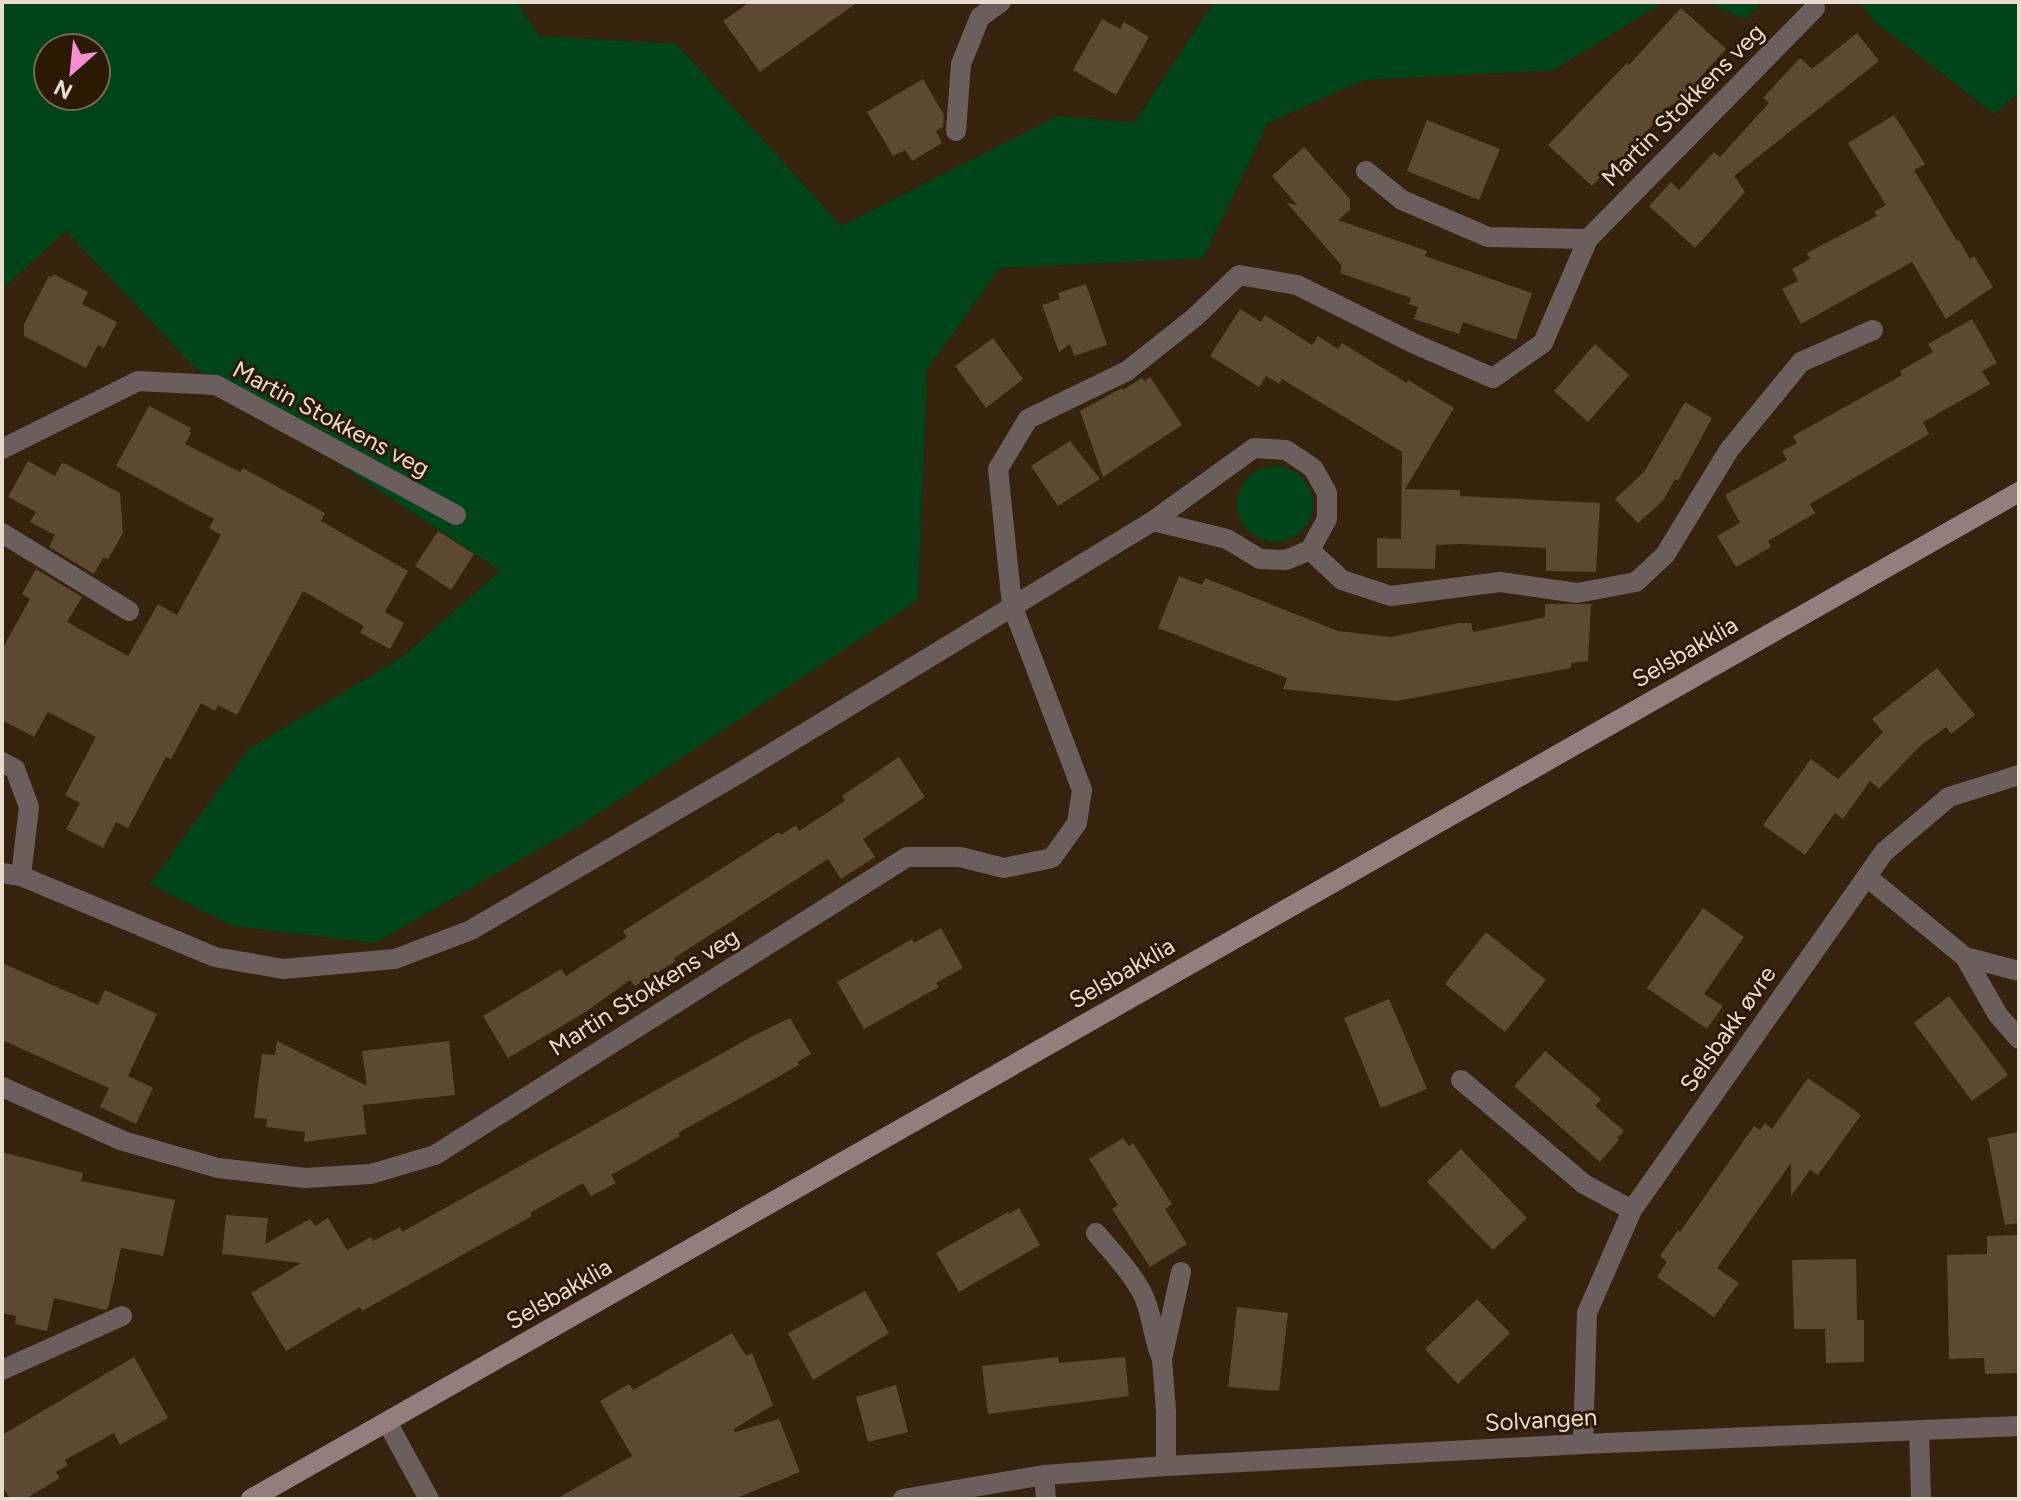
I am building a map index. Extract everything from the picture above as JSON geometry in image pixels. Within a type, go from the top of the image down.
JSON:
[{"type":"street","points":[[956,131],[961,64],[980,17],[1001,2]]},
{"type":"street","name":"Martin Stokkens veg","points":[[2,1087],[123,1141],[218,1168],[305,1178],[371,1174],[435,1155],[907,857],[960,857],[1004,868],[1052,858],[1077,823],[1082,790],[1012,605],[998,469],[1028,419],[1127,371],[1194,318],[1239,275],[1297,285],[1415,344],[1493,378],[1543,343],[1588,239],[1815,8]]},
{"type":"street","points":[[1366,171],[1402,200],[1488,237],[1588,239]]},
{"type":"street","points":[[1310,550],[1342,580],[1391,596],[1500,582],[1577,593],[1636,582],[1665,555],[1729,450],[1801,362],[1873,330]]},
{"type":"street","name":"Martin Stokkens veg","points":[[2,449],[138,381],[216,385],[456,515]]},
{"type":"street","points":[[2,762],[15,769],[29,807],[12,875],[215,957],[283,969],[395,959],[471,930],[736,775],[1153,521],[1254,448],[1286,450],[1313,468],[1327,493],[1327,519],[1310,550],[1286,560],[1260,559],[1227,539],[1153,521]]},
{"type":"street","name":"Selsbakklia","points":[[251,1499],[2019,492]]},
{"type":"street","points":[[2,533],[129,611]]},
{"type":"street","name":"Selsbakk øvre","points":[[1583,1444],[1587,1313],[1632,1210],[1884,852],[1949,797],[2019,775]]},
{"type":"street","points":[[1867,877],[1965,957],[1998,1015],[2019,1039]]},
{"type":"street","points":[[1965,957],[2019,971]]},
{"type":"street","points":[[1461,1080],[1584,1184],[1632,1210]]},
{"type":"street","points":[[1096,1233],[1147,1302],[1155,1342],[1162,1359]]},
{"type":"street","points":[[1166,1466],[1162,1359],[1181,1272]]},
{"type":"street","points":[[2,1370],[122,1316]]},
{"type":"street","points":[[387,1422],[429,1499]]},
{"type":"street","name":"Solvangen","points":[[903,1499],[1044,1475],[1166,1466],[1583,1444],[2019,1426]]},
{"type":"street","points":[[1919,1431],[1921,1499]]},
{"type":"street","points":[[1044,1475],[1046,1499]]},
{"type":"green space","points":[[2,2],[517,2],[539,36],[676,44],[841,226],[1057,116],[1134,123],[1214,2],[1664,2],[1554,70],[1364,80],[1268,123],[1203,258],[1000,268],[927,369],[918,600],[581,825],[375,943],[232,926],[150,884],[248,749],[402,657],[500,571],[194,367],[66,231],[2,289]]},
{"type":"green space","points":[[1706,2],[1761,2],[1745,19]]},
{"type":"green space","points":[[1860,2],[2019,2],[2019,92],[1994,114],[1875,22]]},
{"type":"green space","points":[[1275,466],[1289,469],[1302,477],[1310,490],[1313,504],[1310,518],[1302,531],[1289,539],[1275,542],[1261,539],[1248,531],[1240,518],[1237,504],[1240,490],[1248,477],[1261,469]]},
{"type":"building","points":[[750,2],[858,2],[760,72],[723,21]]},
{"type":"building","points":[[1681,8],[1726,49],[1674,106],[1672,104],[1592,186],[1548,145]]},
{"type":"building","points":[[1102,19],[1120,29],[1124,22],[1149,37],[1116,95],[1073,70]]},
{"type":"building","points":[[1857,33],[1879,61],[1734,176],[1745,192],[1695,248],[1649,206],[1671,182],[1679,190],[1714,152],[1720,157],[1769,103],[1763,98],[1800,58],[1812,69]]},
{"type":"building","points":[[923,79],[944,115],[943,127],[936,131],[942,143],[912,161],[905,150],[893,156],[867,112]]},
{"type":"building","points":[[1894,115],[1925,164],[1914,170],[1957,241],[1970,259],[1974,256],[1993,287],[1946,319],[1912,262],[1801,324],[1782,289],[1798,281],[1792,269],[1810,259],[1807,253],[1877,216],[1874,212],[1886,205],[1848,143]]},
{"type":"building","points":[[1427,120],[1500,149],[1479,200],[1407,171]]},
{"type":"building","points":[[1304,147],[1350,199],[1350,210],[1338,220],[1427,251],[1425,256],[1532,293],[1516,340],[1463,322],[1459,334],[1414,319],[1418,307],[1409,304],[1411,298],[1340,273],[1342,266],[1287,203],[1297,205],[1272,176]]},
{"type":"building","points":[[53,274],[88,292],[82,304],[117,322],[104,348],[98,345],[86,368],[24,336],[24,324],[49,276]]},
{"type":"building","points":[[1086,284],[1107,345],[1074,356],[1070,344],[1059,352],[1042,305],[1060,299],[1058,293]]},
{"type":"building","points":[[1240,309],[1261,322],[1265,315],[1312,345],[1318,336],[1338,349],[1342,343],[1454,408],[1405,489],[1460,490],[1460,496],[1600,503],[1596,572],[1546,571],[1546,548],[1460,544],[1436,545],[1435,569],[1377,568],[1377,538],[1401,539],[1402,452],[1282,379],[1279,384],[1266,376],[1259,387],[1210,356]]},
{"type":"building","points":[[1972,319],[1997,363],[1982,371],[1990,384],[1923,422],[1929,434],[1810,504],[1815,513],[1768,541],[1771,547],[1736,567],[1717,536],[1740,523],[1725,495],[1787,460],[1782,451],[1797,443],[1793,436],[1902,375],[1900,371],[1933,352],[1928,344]]},
{"type":"building","points":[[993,338],[1023,379],[986,408],[955,366]]},
{"type":"building","points":[[1595,344],[1629,375],[1588,422],[1554,391]]},
{"type":"building","points":[[1150,377],[1182,425],[1103,477],[1080,411],[1142,378],[1144,381]]},
{"type":"building","points":[[1685,402],[1712,418],[1678,481],[1675,479],[1663,501],[1638,523],[1615,499],[1644,472]]},
{"type":"building","points":[[149,406],[191,428],[185,444],[240,472],[243,468],[325,513],[321,521],[408,571],[385,612],[404,623],[390,649],[360,633],[364,626],[303,591],[237,715],[218,705],[215,711],[201,703],[171,759],[166,757],[128,828],[116,822],[103,848],[66,829],[80,803],[65,795],[96,737],[48,712],[34,737],[2,720],[2,649],[30,599],[22,594],[36,569],[82,597],[67,622],[128,656],[158,604],[177,615],[221,535],[209,528],[214,519],[116,466]]},
{"type":"building","points":[[1070,441],[1100,479],[1058,506],[1031,466]]},
{"type":"building","points":[[28,461],[55,476],[62,463],[66,464],[120,493],[123,533],[108,559],[103,558],[94,574],[49,547],[55,535],[30,522],[36,512],[8,497]]},
{"type":"building","points":[[438,531],[474,554],[451,590],[415,566]]},
{"type":"building","points":[[1179,576],[1202,585],[1205,578],[1338,631],[1391,637],[1459,623],[1471,623],[1473,632],[1545,617],[1545,604],[1591,604],[1588,661],[1571,663],[1571,668],[1397,701],[1283,689],[1287,678],[1158,628]]},
{"type":"building","points":[[1937,668],[1975,715],[1951,734],[1946,727],[1919,747],[1879,789],[1870,781],[1843,819],[1835,813],[1805,855],[1763,825],[1811,759],[1838,779],[1883,732],[1872,719]]},
{"type":"building","points":[[899,757],[925,797],[863,839],[875,857],[841,879],[828,859],[674,958],[676,961],[635,986],[630,980],[587,1011],[508,1058],[483,1016],[561,969],[566,976],[627,937],[623,931],[779,832],[781,835],[796,825],[799,831],[845,801],[842,796]]},
{"type":"building","points":[[1703,908],[1744,937],[1704,994],[1723,1006],[1707,1029],[1647,988]]},
{"type":"building","points":[[941,928],[963,968],[936,983],[939,987],[864,1029],[837,982],[912,939],[914,943]]},
{"type":"building","points":[[1486,932],[1546,980],[1505,1032],[1445,984]]},
{"type":"building","points":[[2,963],[98,1005],[105,990],[157,1014],[128,1076],[153,1088],[136,1124],[100,1107],[109,1088],[2,1040]]},
{"type":"building","points":[[1949,996],[2008,1075],[1972,1101],[1914,1023]]},
{"type":"building","points":[[1389,999],[1427,1089],[1381,1108],[1344,1018]]},
{"type":"building","points":[[790,1018],[811,1054],[797,1062],[799,1065],[678,1133],[680,1136],[611,1175],[616,1183],[591,1196],[583,1183],[530,1213],[532,1216],[362,1311],[360,1307],[286,1351],[251,1293],[301,1263],[222,1254],[226,1215],[268,1218],[265,1244],[310,1219],[315,1226],[328,1218],[347,1250],[400,1227],[402,1232]]},
{"type":"building","points":[[277,1041],[367,1086],[362,1051],[449,1041],[455,1095],[363,1105],[366,1134],[304,1142],[305,1132],[266,1127],[267,1119],[254,1118],[262,1054],[275,1055]]},
{"type":"building","points":[[1545,1051],[1601,1099],[1595,1106],[1624,1131],[1600,1162],[1514,1086]]},
{"type":"building","points":[[1808,1078],[1861,1115],[1818,1175],[1810,1170],[1791,1196],[1791,1163],[1717,1268],[1739,1283],[1714,1317],[1657,1277],[1667,1262],[1660,1256],[1754,1126],[1760,1130],[1765,1123],[1772,1129]]},
{"type":"building","points":[[2019,1132],[2019,1223],[2005,1225],[1988,1138]]},
{"type":"building","points":[[1123,1138],[1129,1146],[1133,1143],[1172,1204],[1165,1209],[1187,1244],[1150,1267],[1112,1209],[1118,1205],[1089,1159]]},
{"type":"building","points":[[1461,1149],[1527,1218],[1493,1250],[1427,1182]]},
{"type":"building","points":[[2,1152],[83,1173],[81,1181],[175,1200],[163,1256],[121,1248],[108,1308],[105,1310],[54,1298],[47,1331],[15,1324],[16,1316],[2,1313]]},
{"type":"building","points":[[1019,1208],[1040,1245],[959,1292],[936,1253]]},
{"type":"building","points":[[2019,1235],[2017,1373],[1985,1374],[1984,1358],[1949,1359],[1947,1255],[1987,1254],[1987,1236]]},
{"type":"building","points":[[1856,1259],[1857,1320],[1864,1320],[1864,1362],[1826,1363],[1825,1329],[1794,1329],[1792,1260]]},
{"type":"building","points":[[865,1291],[889,1333],[813,1380],[788,1333]]},
{"type":"building","points":[[1477,1299],[1510,1333],[1458,1384],[1425,1349]]},
{"type":"building","points":[[1237,1307],[1288,1313],[1279,1391],[1228,1387]]},
{"type":"building","points":[[732,1333],[746,1356],[752,1353],[773,1405],[734,1429],[735,1432],[779,1419],[800,1472],[734,1499],[556,1499],[632,1456],[600,1401],[629,1384],[633,1390]]},
{"type":"building","points":[[134,1357],[168,1418],[120,1445],[114,1433],[65,1460],[68,1465],[56,1472],[60,1478],[25,1499],[10,1499],[2,1486],[2,1435]]},
{"type":"building","points":[[1058,1357],[1059,1363],[1125,1357],[1129,1396],[988,1414],[982,1366]]},
{"type":"building","points":[[896,1385],[908,1432],[868,1442],[856,1397]]}]
